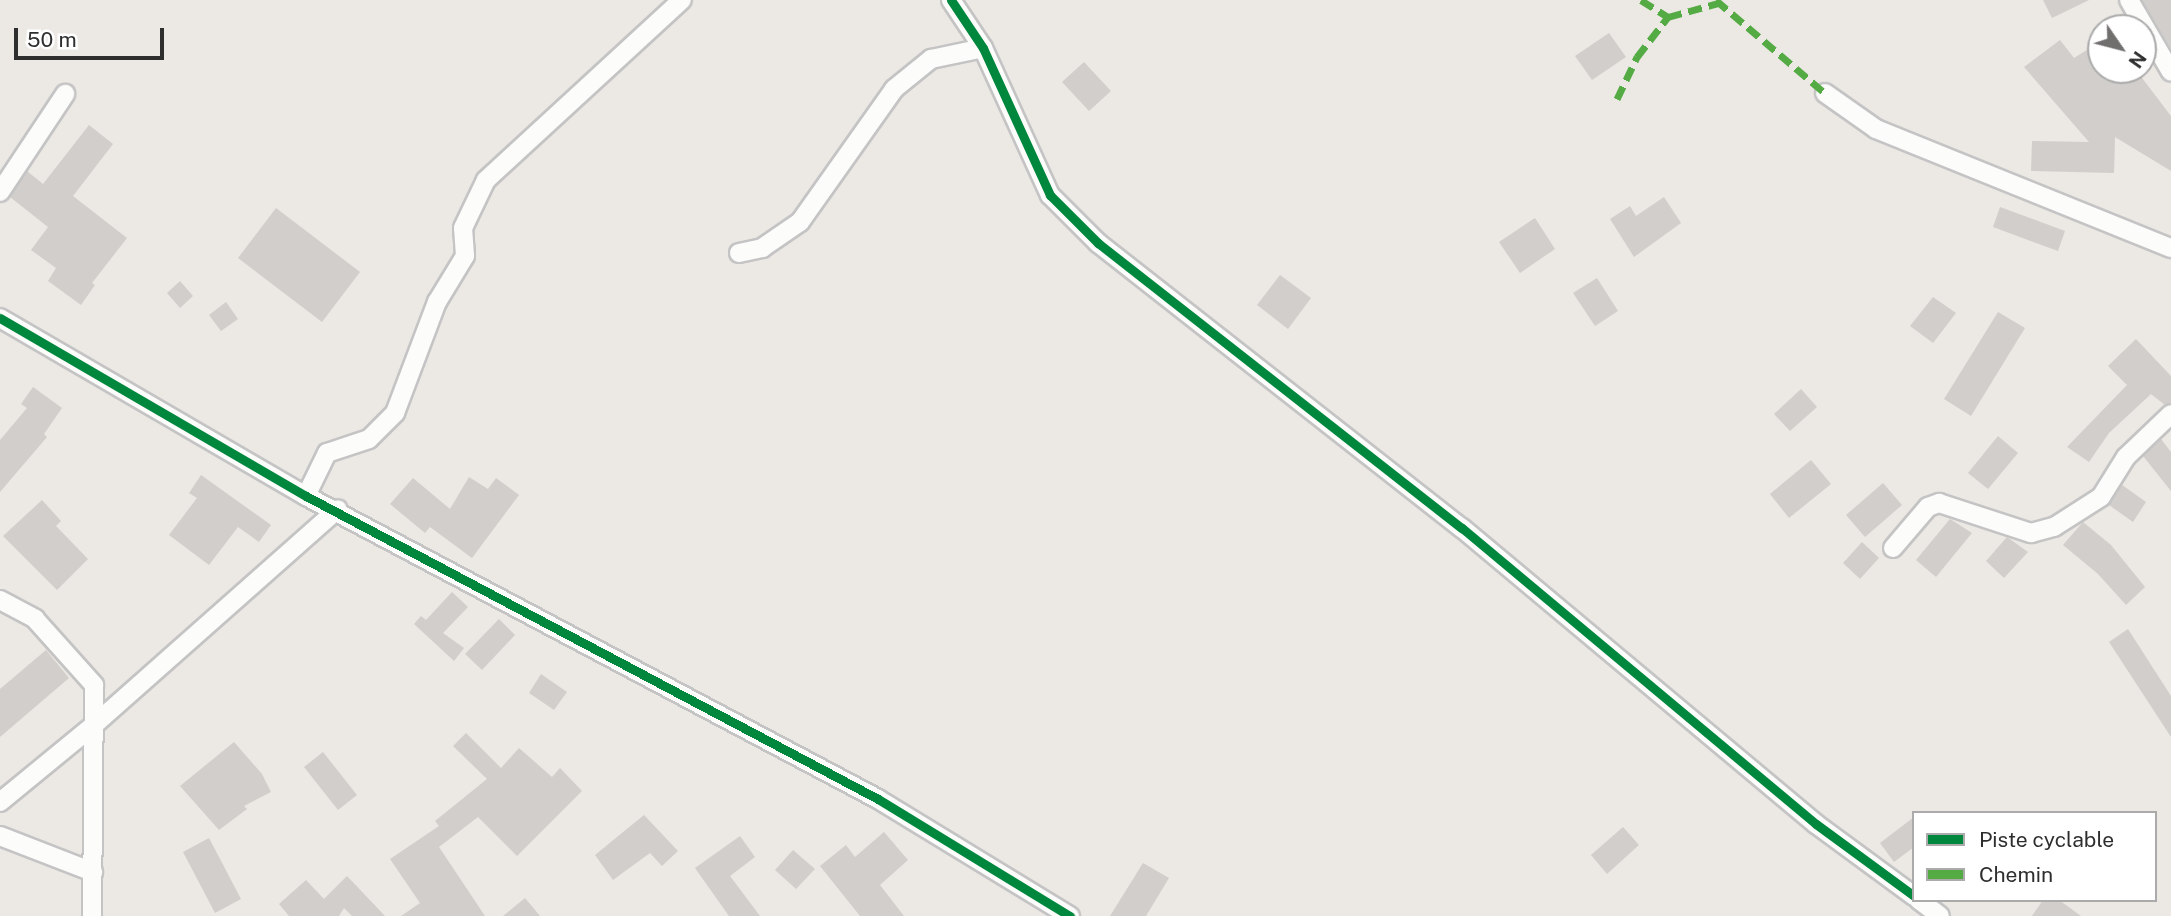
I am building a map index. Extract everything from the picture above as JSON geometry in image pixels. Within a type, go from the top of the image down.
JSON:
[{"type":"street","points":[[306,496],[327,453],[369,439],[396,413],[437,302],[465,256],[463,228],[486,180],[682,0]]},
{"type":"street","points":[[951,0],[983,48],[1050,195],[1098,243],[1462,528],[1816,824],[1912,895]]},
{"type":"street","points":[[2129,0],[2171,72]]},
{"type":"street","points":[[739,253],[762,248],[800,222],[894,89],[931,59],[983,48]]},
{"type":"street","points":[[1825,93],[1876,129],[2171,248]]},
{"type":"street","points":[[0,192],[65,94]]},
{"type":"street","points":[[0,318],[306,496],[338,509],[878,799],[1070,916]]},
{"type":"street","points":[[1893,548],[1928,507],[1938,503],[2031,534],[2054,527],[2101,497],[2126,457],[2171,414]]},
{"type":"street","points":[[0,802],[95,724],[338,509]]},
{"type":"street","points":[[0,600],[35,619],[94,685],[92,916]]},
{"type":"street","points":[[0,836],[93,872]]},
{"type":"street","points":[[1922,902],[1940,916]]},
{"type":"building","points":[[2043,0],[2089,0],[2052,18]]},
{"type":"building","points":[[2142,0],[2171,0],[2171,49],[2157,25],[2157,14],[2150,14]]},
{"type":"building","points":[[1609,33],[1626,57],[1592,80],[1575,56]]},
{"type":"building","points":[[2060,40],[2074,58],[2087,50],[2087,84],[2147,84],[2171,116],[2171,171],[2115,137],[2114,173],[2031,171],[2032,141],[2089,142],[2024,67]]},
{"type":"building","points":[[1084,62],[1111,91],[1089,111],[1062,82]]},
{"type":"building","points":[[89,125],[113,144],[73,196],[127,238],[92,283],[95,285],[81,305],[48,281],[56,268],[31,250],[48,227],[10,197],[27,171],[43,184]]},
{"type":"building","points":[[1664,197],[1681,223],[1634,257],[1610,219],[1630,206],[1636,216]]},
{"type":"building","points":[[2000,207],[2065,231],[2058,251],[1993,227]]},
{"type":"building","points":[[276,208],[360,272],[322,322],[238,258]]},
{"type":"building","points":[[1535,218],[1555,249],[1520,273],[1499,242]]},
{"type":"building","points":[[1280,275],[1311,298],[1288,329],[1257,305]]},
{"type":"building","points":[[1597,278],[1618,311],[1595,326],[1573,293]]},
{"type":"building","points":[[180,281],[193,296],[180,308],[167,293]]},
{"type":"building","points":[[1933,297],[1956,313],[1933,343],[1910,326]]},
{"type":"building","points":[[226,302],[238,319],[221,331],[209,315]]},
{"type":"building","points":[[1998,312],[2025,328],[1971,416],[1944,399]]},
{"type":"building","points":[[2136,339],[2171,376],[2171,403],[2165,405],[2151,394],[2109,433],[2089,462],[2067,447],[2127,385],[2108,366]]},
{"type":"building","points":[[33,387],[62,408],[44,434],[47,437],[0,492],[0,440],[27,408],[21,404]]},
{"type":"building","points":[[1801,389],[1817,407],[1790,431],[1774,414]]},
{"type":"building","points":[[1998,436],[2018,453],[1988,489],[1968,473]]},
{"type":"building","points":[[2161,439],[2171,452],[2171,491],[2143,456]]},
{"type":"building","points":[[1811,460],[1831,484],[1789,518],[1770,494]]},
{"type":"building","points":[[201,475],[271,525],[259,542],[238,527],[209,565],[169,535],[197,498],[189,493]]},
{"type":"building","points":[[469,477],[488,489],[496,478],[519,495],[472,558],[430,527],[425,533],[390,504],[413,478],[450,509]]},
{"type":"building","points":[[1883,483],[1902,505],[1865,537],[1846,515]]},
{"type":"building","points":[[2122,485],[2146,502],[2133,522],[2109,505]]},
{"type":"building","points":[[42,500],[61,521],[56,526],[88,559],[57,590],[3,536]]},
{"type":"building","points":[[1950,519],[1972,533],[1936,577],[1916,560]]},
{"type":"building","points":[[2083,522],[2111,545],[2145,587],[2126,605],[2098,574],[2063,545]]},
{"type":"building","points":[[2007,537],[2028,552],[2004,578],[1986,561]]},
{"type":"building","points":[[1862,542],[1879,558],[1860,579],[1843,563]]},
{"type":"building","points":[[452,592],[468,607],[443,633],[464,648],[454,661],[414,624],[421,616],[426,620]]},
{"type":"building","points":[[499,619],[515,635],[482,670],[465,654]]},
{"type":"building","points":[[2128,629],[2171,696],[2171,737],[2109,642]]},
{"type":"building","points":[[46,650],[69,678],[0,737],[0,689]]},
{"type":"building","points":[[541,674],[567,692],[554,710],[529,693]]},
{"type":"building","points":[[466,733],[501,768],[519,748],[552,777],[560,768],[582,791],[517,856],[478,817],[439,847],[485,916],[401,916],[420,903],[390,859],[439,826],[435,821],[487,779],[453,746]]},
{"type":"building","points":[[234,742],[262,774],[271,792],[244,806],[247,809],[219,830],[180,786]]},
{"type":"building","points":[[323,752],[357,795],[338,810],[304,767]]},
{"type":"building","points":[[644,815],[678,851],[662,866],[650,853],[613,880],[595,855]]},
{"type":"building","points":[[1912,819],[1912,848],[1894,862],[1880,843]]},
{"type":"building","points":[[1623,827],[1639,845],[1607,874],[1591,855]]},
{"type":"building","points":[[884,832],[908,860],[880,885],[904,916],[860,916],[820,866],[846,845],[855,857]]},
{"type":"building","points":[[740,836],[755,857],[730,876],[760,916],[729,916],[695,868]]},
{"type":"building","points":[[209,838],[241,899],[215,913],[183,852]]},
{"type":"building","points":[[793,850],[815,869],[796,889],[775,870]]},
{"type":"building","points":[[1143,863],[1169,878],[1146,916],[1110,916]]},
{"type":"building","points":[[347,876],[385,916],[352,916],[344,908],[339,916],[289,916],[279,904],[306,880],[324,899]]},
{"type":"building","points":[[525,898],[540,916],[503,916]]},
{"type":"building","points":[[2042,902],[2062,902],[2081,916],[2032,916]]},
{"type":"marked path","points":[[1641,0],[1668,17]]},
{"type":"marked path","points":[[1716,0],[1825,93]]},
{"type":"marked path","points":[[1617,99],[1637,57],[1668,17],[1718,3]]},
{"type":"cycle path","points":[[951,0],[983,48],[1050,195],[1098,243],[1462,528],[1816,824],[1912,895]]},
{"type":"cycle path","points":[[0,318],[306,496],[878,799],[1070,916]]}]
